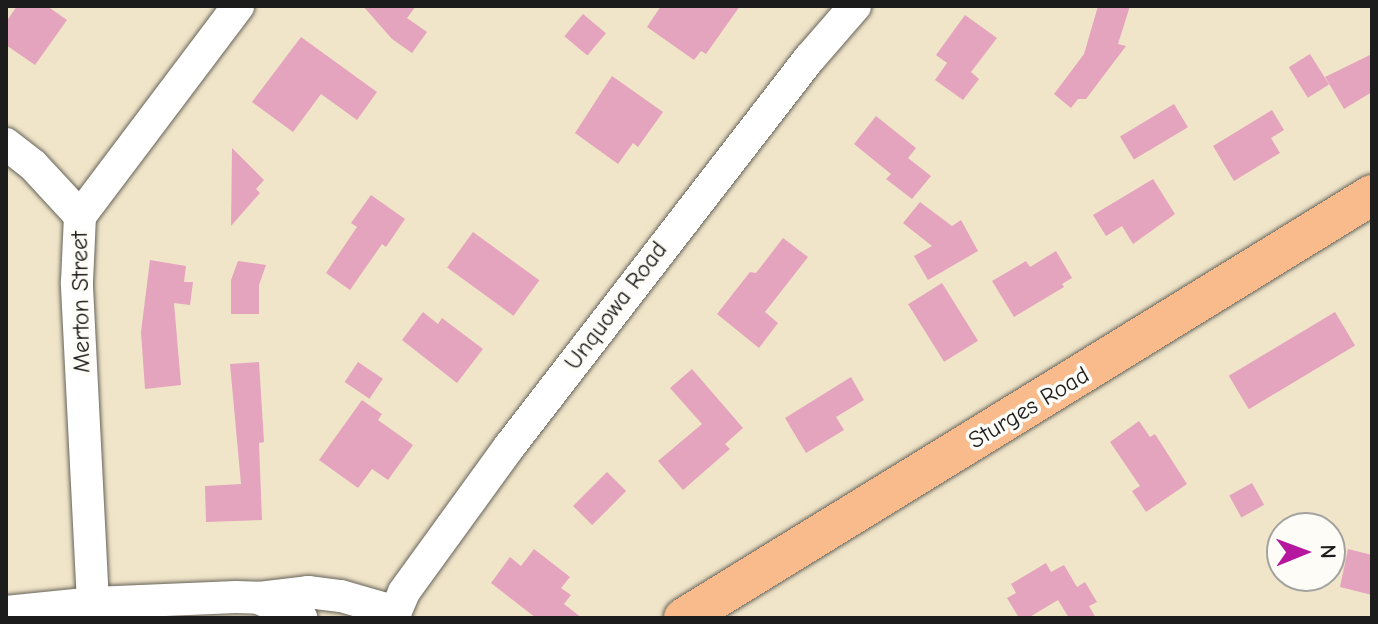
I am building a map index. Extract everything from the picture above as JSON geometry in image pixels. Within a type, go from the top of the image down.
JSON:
[{"type":"main road","name":"Sturges Road","points":[[684,618],[1372,195]]},
{"type":"street","name":"Merton Street","points":[[93,603],[77,282],[80,216],[238,6]]},
{"type":"street","name":"Unquowa Road","points":[[394,615],[404,592],[547,397],[781,94],[855,6]]},
{"type":"street","points":[[6,144],[33,165],[80,216]]},
{"type":"street","points":[[6,612],[93,603],[259,598],[308,592],[341,596],[394,615]]},
{"type":"street","points":[[259,598],[301,618]]},
{"type":"building","points":[[17,6],[50,8],[67,20],[35,65],[6,45],[6,22]]},
{"type":"building","points":[[363,6],[416,6],[407,18],[427,32],[412,53],[392,39]]},
{"type":"building","points":[[661,6],[740,6],[706,54],[701,51],[694,60],[647,27]]},
{"type":"building","points":[[1098,6],[1130,6],[1118,44],[1126,46],[1086,99],[1078,99],[1071,108],[1054,94],[1084,54]]},
{"type":"building","points":[[583,14],[606,33],[587,55],[564,36]]},
{"type":"building","points":[[965,15],[997,38],[971,72],[979,79],[963,100],[935,80],[947,63],[936,55]]},
{"type":"building","points":[[301,37],[377,92],[357,120],[321,94],[293,132],[252,102]]},
{"type":"building","points":[[1310,54],[1329,85],[1308,98],[1289,67]]},
{"type":"building","points":[[1372,54],[1372,92],[1344,109],[1325,77]]},
{"type":"building","points":[[612,76],[663,112],[638,147],[633,143],[618,164],[575,133]]},
{"type":"building","points":[[1174,104],[1188,127],[1134,160],[1120,136]]},
{"type":"building","points":[[1272,110],[1284,130],[1271,138],[1280,153],[1234,181],[1213,146]]},
{"type":"building","points":[[876,116],[916,148],[908,158],[931,176],[912,199],[886,179],[891,174],[854,144]]},
{"type":"building","points":[[232,148],[264,180],[256,189],[260,193],[231,226]]},
{"type":"building","points":[[1153,179],[1175,214],[1133,244],[1122,226],[1106,236],[1093,215]]},
{"type":"building","points":[[371,195],[405,219],[386,247],[382,244],[350,290],[326,273],[357,227],[351,223]]},
{"type":"building","points":[[920,202],[952,226],[961,220],[978,251],[928,280],[914,256],[932,246],[903,223]]},
{"type":"building","points":[[473,232],[539,280],[513,316],[447,268]]},
{"type":"building","points":[[783,238],[808,257],[765,312],[778,323],[759,348],[717,314],[750,272],[756,273]]},
{"type":"building","points":[[1056,251],[1072,278],[1062,284],[1064,287],[1014,317],[992,281],[1026,261],[1030,267]]},
{"type":"building","points":[[150,260],[186,266],[184,282],[193,282],[190,305],[174,303],[181,385],[145,389],[141,332]]},
{"type":"building","points":[[238,261],[266,265],[259,285],[259,314],[231,314],[231,280]]},
{"type":"building","points":[[942,283],[978,341],[944,362],[908,304]]},
{"type":"building","points":[[423,312],[438,324],[442,318],[483,349],[457,383],[402,340]]},
{"type":"building","points":[[1335,312],[1355,345],[1249,409],[1229,376]]},
{"type":"building","points":[[259,362],[264,442],[259,443],[262,520],[206,522],[205,486],[241,484],[230,364]]},
{"type":"building","points":[[358,362],[383,379],[369,399],[345,382]]},
{"type":"building","points":[[692,369],[743,428],[725,444],[730,449],[683,490],[658,461],[702,424],[670,388]]},
{"type":"building","points":[[851,377],[864,400],[836,417],[844,430],[806,453],[785,418]]},
{"type":"building","points":[[362,400],[382,414],[378,420],[413,445],[388,480],[372,469],[358,488],[319,460]]},
{"type":"building","points":[[1139,421],[1150,437],[1155,434],[1187,484],[1146,512],[1132,491],[1140,486],[1110,442]]},
{"type":"building","points":[[607,472],[626,491],[592,525],[573,506]]},
{"type":"building","points":[[1252,483],[1264,505],[1241,517],[1229,496]]},
{"type":"building","points":[[534,549],[570,577],[561,588],[571,595],[564,604],[582,618],[536,618],[491,583],[510,557],[521,566]]},
{"type":"building","points":[[1348,549],[1372,555],[1372,595],[1346,588]]},
{"type":"building","points":[[1046,563],[1051,572],[1064,565],[1077,587],[1085,582],[1097,602],[1089,606],[1096,618],[1069,618],[1058,600],[1028,618],[1019,618],[1007,598],[1016,593],[1011,584]]}]
